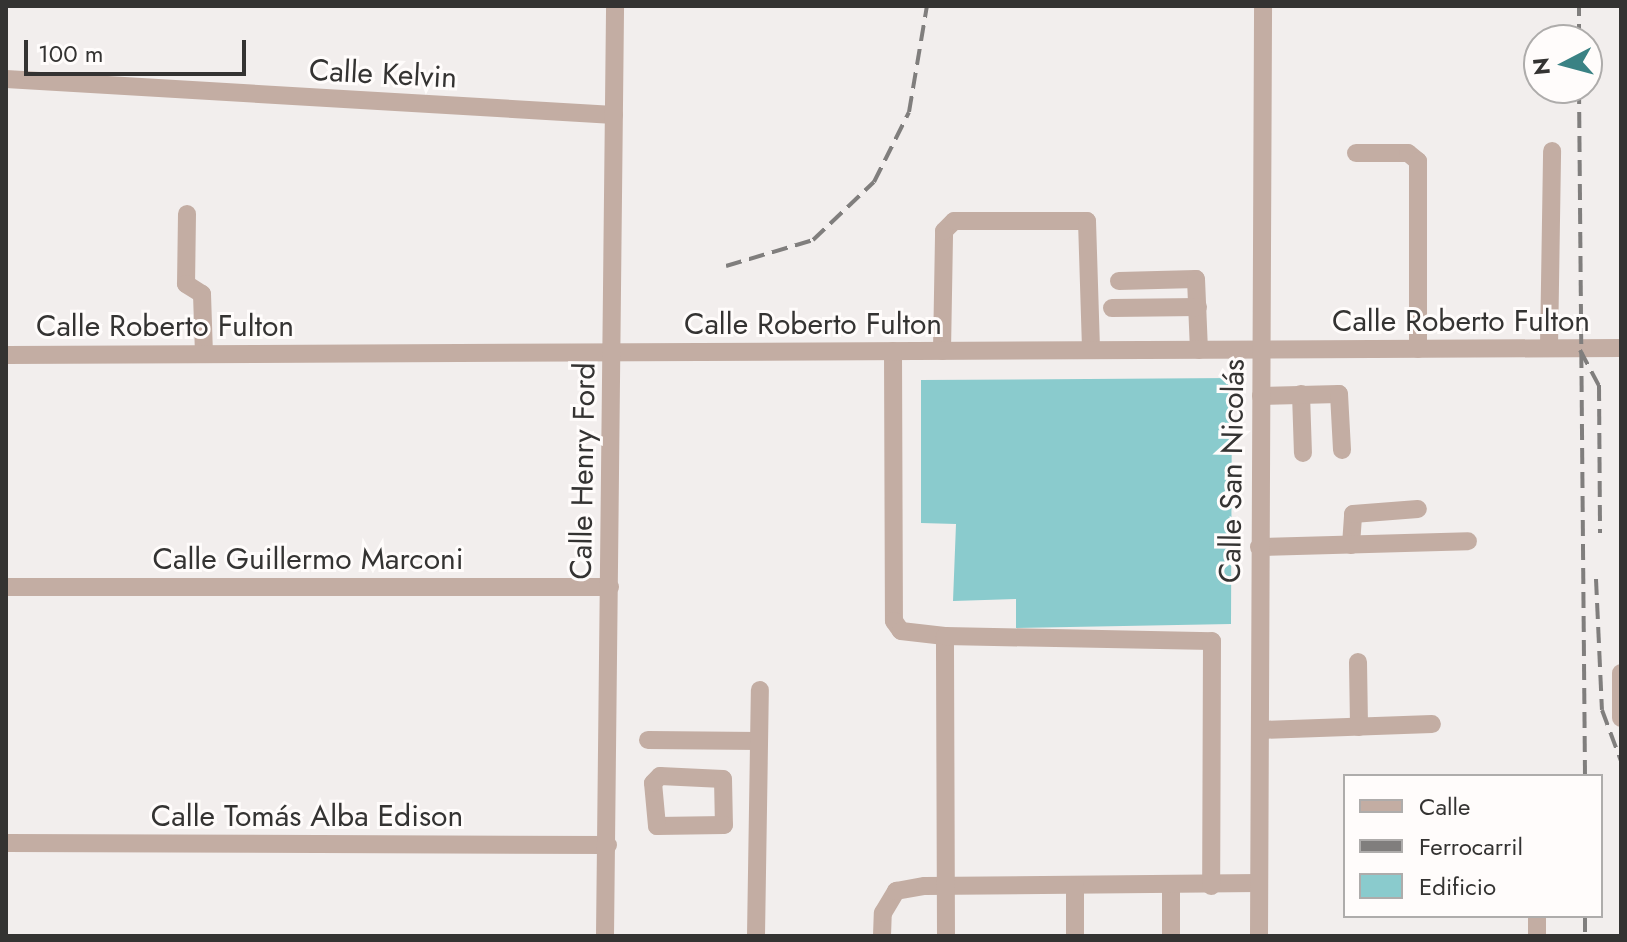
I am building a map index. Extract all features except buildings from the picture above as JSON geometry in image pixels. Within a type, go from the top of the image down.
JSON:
[{"type":"street","name":"Calle Henry Ford","points":[[605,936],[615,6]]},
{"type":"street","name":"Calle San Nicolás","points":[[1259,936],[1263,6]]},
{"type":"street","name":"Calle Kelvin","points":[[6,79],[614,115]]},
{"type":"street","points":[[1549,348],[1552,151]]},
{"type":"street","points":[[1356,153],[1408,153],[1418,161],[1418,349]]},
{"type":"street","points":[[187,214],[186,284],[202,294],[204,354]]},
{"type":"street","points":[[942,351],[944,231],[954,221],[1087,221],[1091,350]]},
{"type":"street","points":[[1119,281],[1192,277],[1198,307],[1199,350]]},
{"type":"street","points":[[1112,308],[1198,307]]},
{"type":"street","name":"Calle Roberto Fulton","points":[[6,355],[1621,348]]},
{"type":"street","points":[[893,351],[894,621],[901,631],[945,636],[1212,641],[1211,886]]},
{"type":"street","points":[[1301,394],[1303,453]]},
{"type":"street","points":[[1261,396],[1339,394],[1342,450]]},
{"type":"street","points":[[1351,545],[1353,514],[1418,509]]},
{"type":"street","points":[[1259,547],[1468,541]]},
{"type":"street","name":"Calle Guillermo Marconi","points":[[6,587],[610,587]]},
{"type":"street","points":[[945,636],[946,936]]},
{"type":"street","points":[[1358,662],[1359,727]]},
{"type":"street","points":[[1621,673],[1621,718]]},
{"type":"street","points":[[756,936],[760,690]]},
{"type":"street","points":[[1260,730],[1432,724]]},
{"type":"street","points":[[648,740],[759,741]]},
{"type":"street","points":[[660,776],[723,779],[724,802],[720,827],[657,826],[652,820],[660,776]]},
{"type":"street","points":[[724,802],[759,802]]},
{"type":"street","name":"Calle Tomás Alba Edison","points":[[6,843],[608,845]]},
{"type":"street","points":[[882,936],[883,913],[896,891],[948,886],[1211,886],[1259,883]]},
{"type":"street","points":[[1075,886],[1075,936]]},
{"type":"street","points":[[1171,886],[1171,936]]},
{"type":"railway","points":[[726,266],[813,240],[874,182],[909,112],[927,6]]},
{"type":"railway","points":[[1579,6],[1579,24]]},
{"type":"railway","points":[[1579,104],[1585,774]]},
{"type":"railway","points":[[1580,350],[1599,385],[1600,533]]},
{"type":"railway","points":[[1596,579],[1602,710],[1621,761]]},
{"type":"railway","points":[[1585,918],[1585,936]]}]
